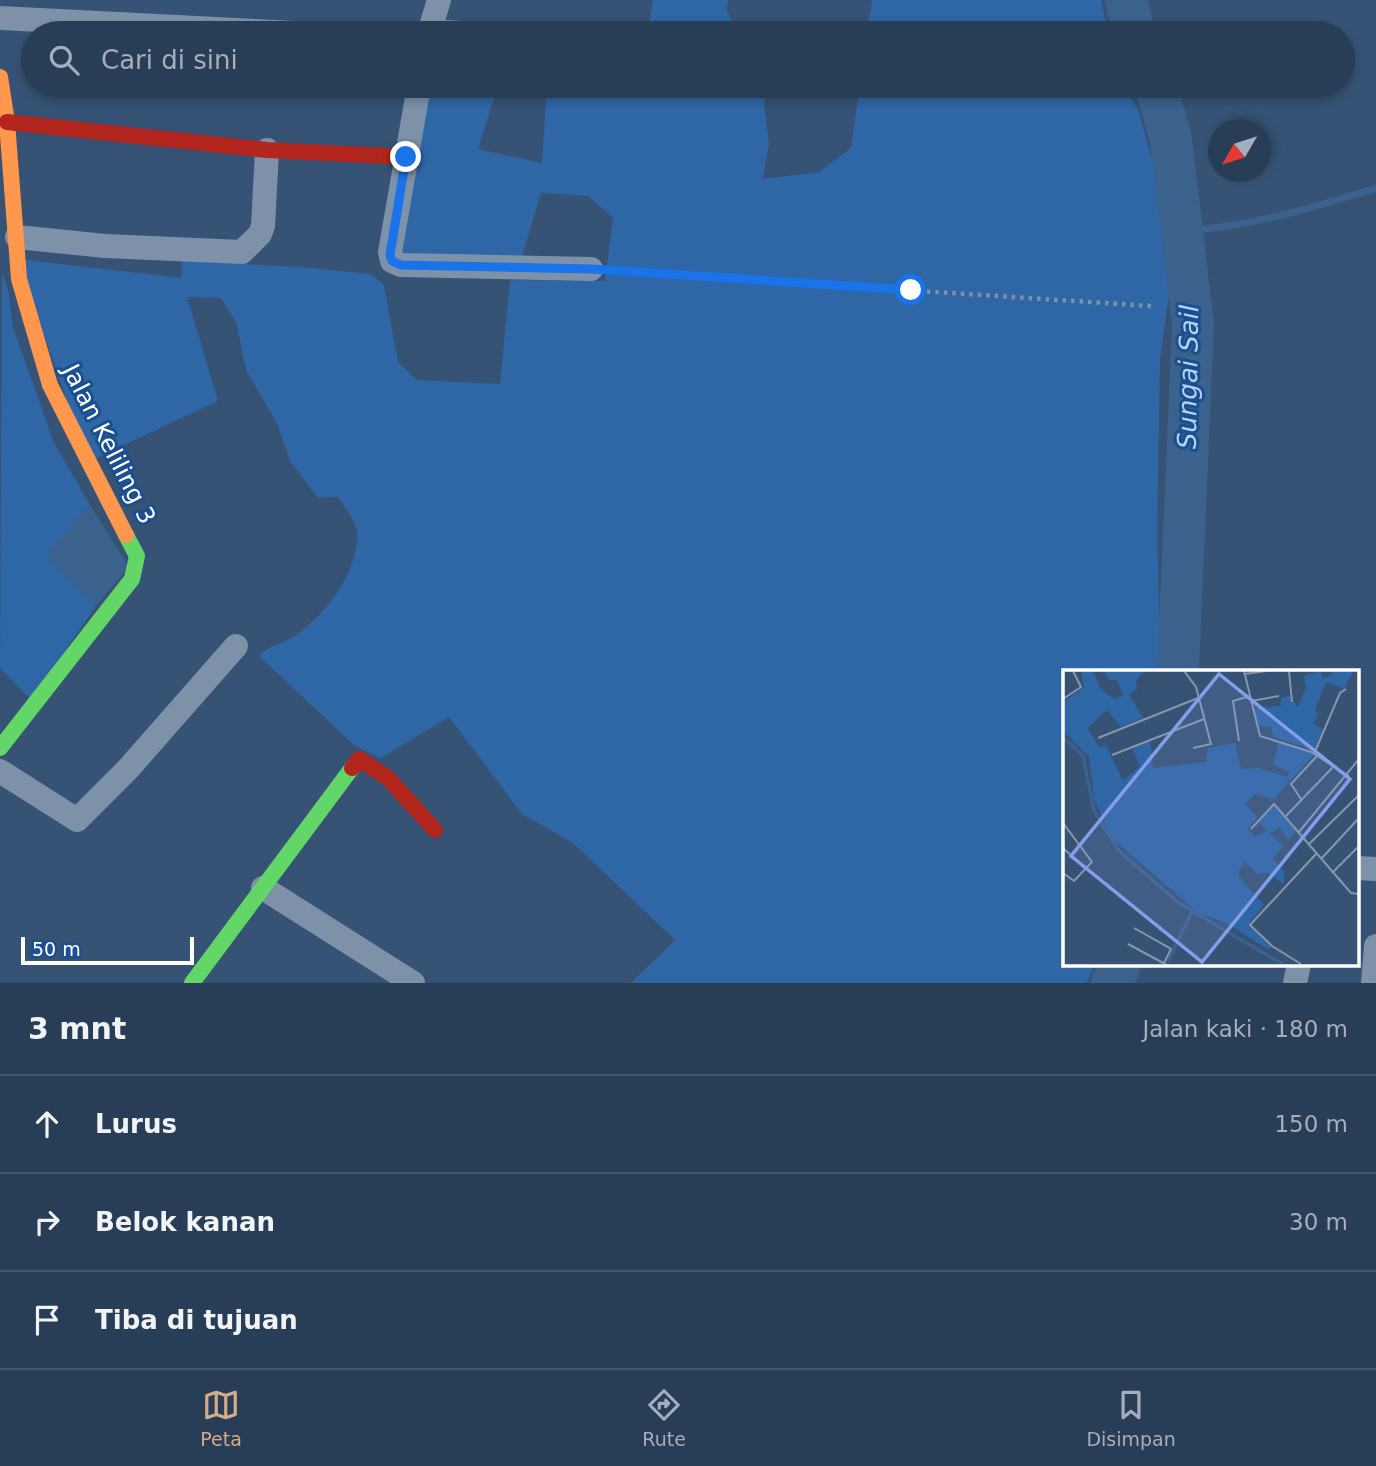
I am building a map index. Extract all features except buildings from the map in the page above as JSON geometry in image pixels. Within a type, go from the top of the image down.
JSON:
[{"type":"street","points":[[432,21],[439,0]]},
{"type":"street","points":[[0,18],[59,21]]},
{"type":"street","name":"Jalan Keliling 3","points":[[0,77],[7,122],[12,253],[19,279],[50,384],[137,556],[132,579],[2,739]]},
{"type":"street","points":[[417,98],[390,259],[397,264],[591,269]]},
{"type":"street","points":[[7,122],[267,150],[406,157]]},
{"type":"street","points":[[12,253],[118,246],[242,252],[260,234],[263,226],[267,150]]},
{"type":"street","points":[[0,771],[77,820],[128,769],[236,646]]},
{"type":"street","points":[[192,983],[359,759],[367,760],[378,769],[435,830]]},
{"type":"street","points":[[1358,868],[1376,869]]},
{"type":"street","points":[[263,888],[413,983]]},
{"type":"street","points":[[1373,983],[1376,946]]},
{"type":"street","points":[[1295,983],[1299,965]]},
{"type":"path","points":[[591,269],[1152,306]]},
{"type":"shaded area","points":[[653,0],[728,0],[727,10],[731,21],[650,21]]},
{"type":"shaded area","points":[[872,0],[1101,0],[1105,21],[869,21]]},
{"type":"shaded area","points":[[428,98],[494,98],[478,149],[542,163],[546,98],[765,98],[769,143],[763,179],[819,172],[847,151],[851,147],[858,98],[1131,98],[1138,109],[1165,206],[1169,293],[1160,360],[1157,534],[1161,670],[1063,670],[1063,965],[1095,965],[1087,983],[631,983],[675,940],[573,843],[522,814],[449,717],[381,758],[355,746],[259,656],[296,635],[318,616],[338,592],[352,564],[357,531],[338,497],[318,498],[290,461],[277,423],[246,370],[236,322],[221,298],[187,297],[218,401],[88,462],[18,259],[181,278],[182,261],[301,267],[371,274],[384,285],[398,362],[417,380],[500,384],[510,280],[605,281],[613,218],[588,196],[541,193],[521,260],[400,255]]},
{"type":"shaded area","points":[[2,272],[8,290],[13,327],[54,443],[90,505],[46,555],[96,606],[31,700],[0,668]]},
{"type":"shaded area","points":[[90,505],[129,567],[96,606],[45,555]]},
{"type":"waterway","name":"Sungai Sail","points":[[1126,0],[1131,21]]},
{"type":"waterway","name":"Sungai Sail","points":[[1159,98],[1171,140],[1193,324],[1178,670]]},
{"type":"waterway","points":[[1182,231],[1256,221],[1376,188]]},
{"type":"waterway","name":"Sungai Sail","points":[[1112,983],[1120,965]]},
{"type":"traffic: fast","points":[[0,748],[132,579],[137,556],[126,535]]},
{"type":"traffic: fast","points":[[192,983],[352,768]]},
{"type":"traffic: slow","points":[[0,77],[7,122],[19,279],[50,385],[126,535]]},
{"type":"traffic: jam","points":[[7,122],[267,150],[406,157]]},
{"type":"traffic: jam","points":[[352,768],[359,759],[388,778],[435,830]]},
{"type":"route","points":[[406,157],[390,255],[390,259],[397,264],[591,269],[911,290]]}]
